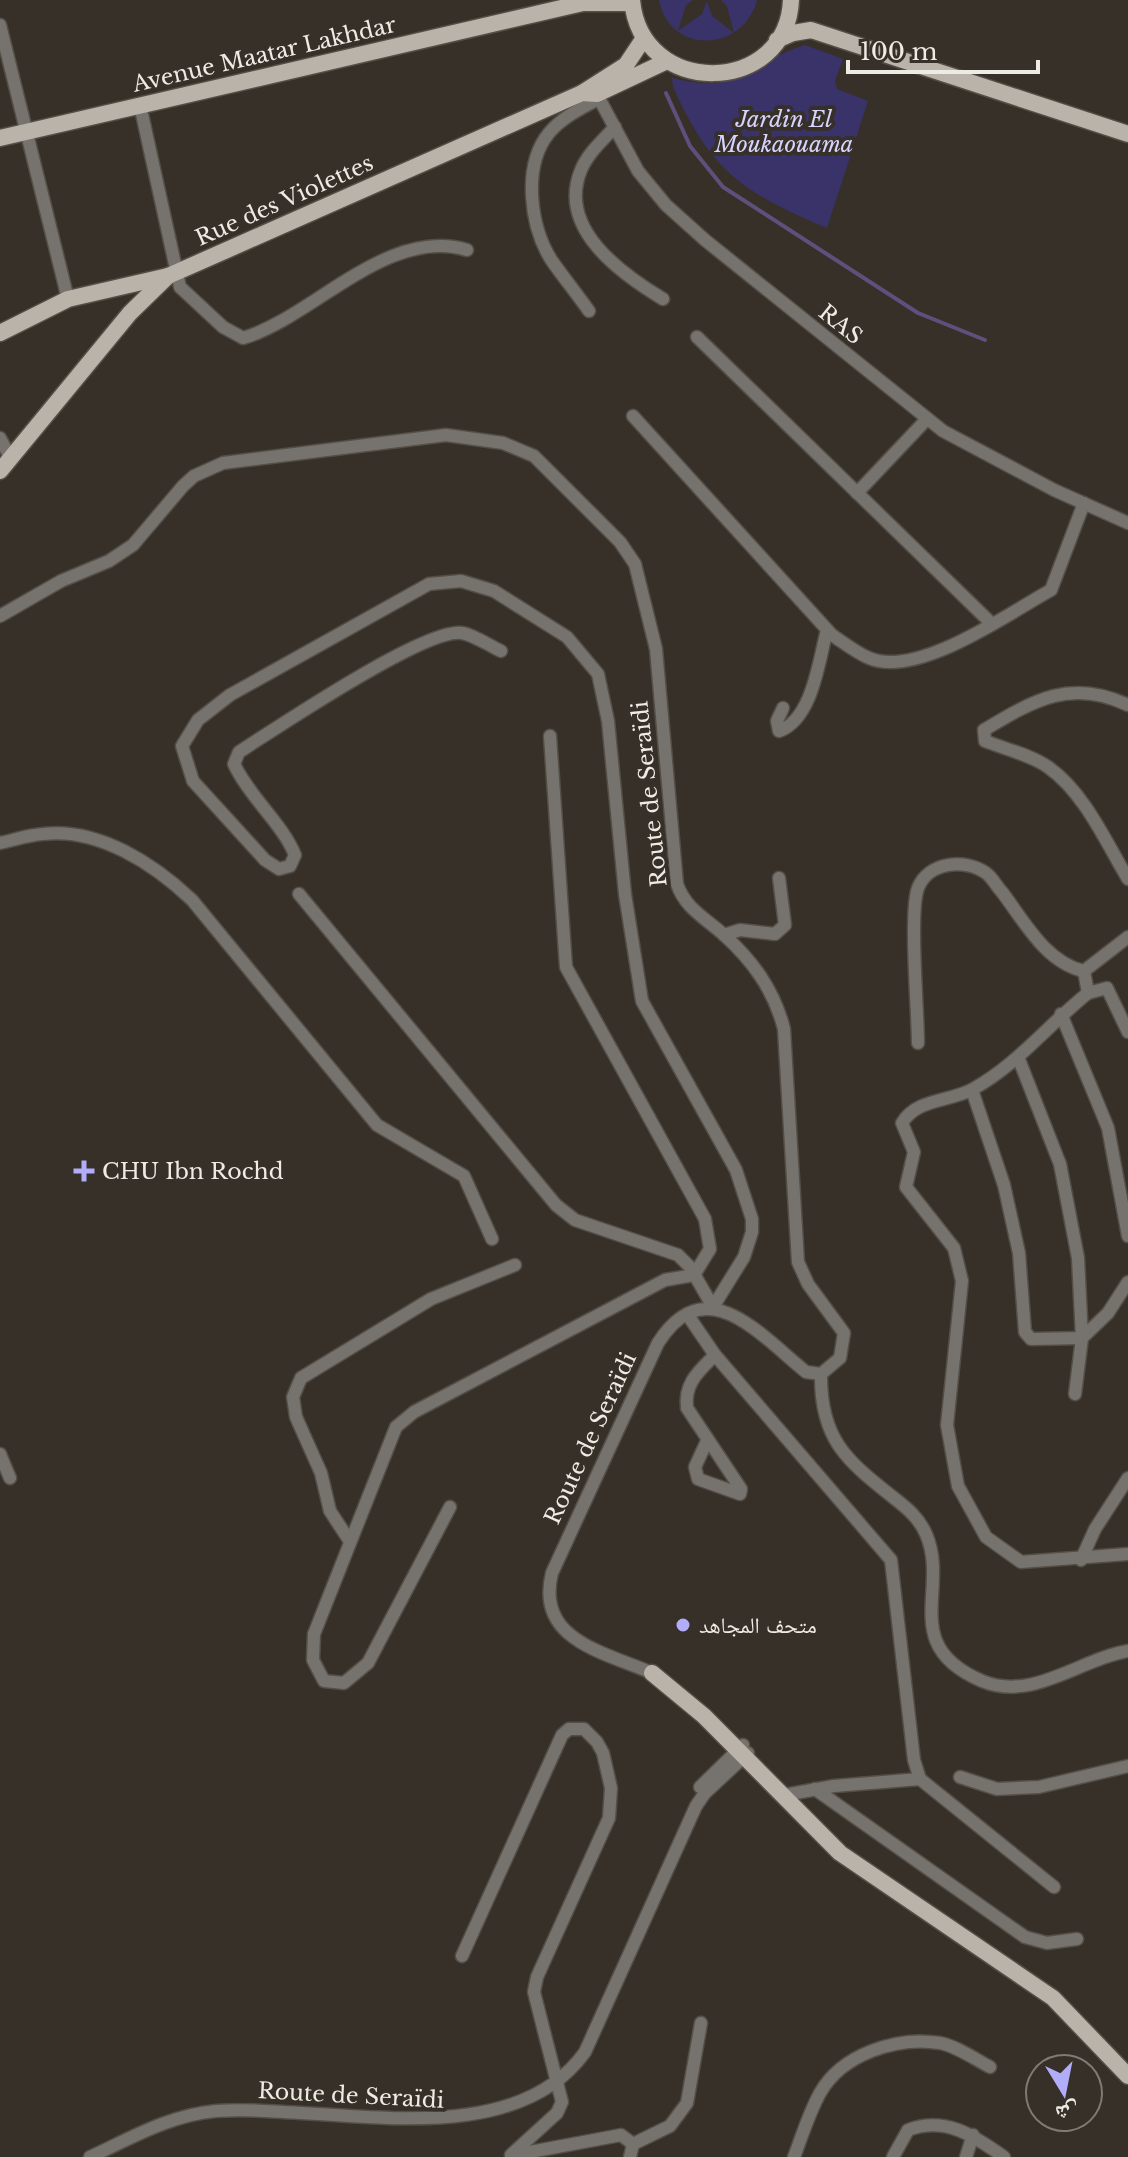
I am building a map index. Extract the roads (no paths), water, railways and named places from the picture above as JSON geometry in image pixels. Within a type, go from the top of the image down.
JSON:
[{"type":"main road","name":"Avenue Maatar Lakhdar","points":[[0,138],[586,2],[632,1]]},
{"type":"main road","points":[[632,1],[644,38],[667,61],[689,72],[714,75],[738,70],[760,58],[777,40],[791,3]]},
{"type":"main road","points":[[791,3],[811,30]]},
{"type":"main road","points":[[777,40],[811,30],[1128,134]]},
{"type":"main road","points":[[593,92],[626,65],[644,38]]},
{"type":"main road","points":[[593,92],[667,61]]},
{"type":"main road","name":"Rue des Violettes","points":[[0,333],[68,299],[172,273],[593,92]]},
{"type":"main road","points":[[5,464],[130,313],[172,273]]},
{"type":"main road","name":"Route de Seraïdi","points":[[652,1673],[696,1698],[743,1751],[853,1863],[1053,1998],[1128,2076]]},
{"type":"main road","name":"Route de Seraïdi","points":[[743,1751],[790,1794],[853,1863]]},
{"type":"street","points":[[0,25],[68,299]]},
{"type":"street","points":[[589,311],[551,259],[538,228],[532,178],[534,162],[549,133],[593,92]]},
{"type":"street","name":"RAS","points":[[593,92],[638,171],[666,205],[927,419],[943,431],[1128,523]]},
{"type":"street","points":[[140,105],[172,273],[180,287],[223,327],[243,338],[260,333],[344,279],[423,246],[449,244],[467,250]]},
{"type":"street","points":[[615,127],[582,168],[575,194],[580,222],[610,262],[663,299]]},
{"type":"street","points":[[697,337],[991,623]]},
{"type":"street","points":[[633,416],[827,630],[872,659],[901,661],[932,655],[1051,590],[1084,503]]},
{"type":"street","points":[[857,493],[927,419]]},
{"type":"street","name":"Route de Seraïdi","points":[[0,616],[61,581],[109,561],[133,545],[194,476],[223,463],[446,435],[503,443],[534,456],[620,542],[635,564],[656,649],[677,884],[691,908],[724,935],[770,988],[784,1029],[798,1262],[808,1284],[844,1333],[840,1358],[821,1374]]},
{"type":"street","points":[[0,438],[5,464]]},
{"type":"street","points":[[501,651],[462,633],[443,635],[374,670],[239,752],[234,764],[242,781],[289,841],[295,855],[290,866],[279,869],[250,848],[193,781],[182,746],[198,720],[230,695],[429,584],[461,581],[494,591],[567,637],[598,674],[608,721],[625,894],[642,1001],[736,1170],[749,1206],[749,1245],[713,1307]]},
{"type":"street","points":[[783,708],[777,721],[779,731],[790,725],[806,703],[827,630]]},
{"type":"street","points":[[1128,705],[1105,694],[1077,691],[1035,700],[984,730],[983,736],[985,741],[1047,766],[1063,781],[1085,808],[1128,879]]},
{"type":"street","points":[[450,1507],[368,1663],[349,1681],[334,1684],[317,1673],[311,1647],[349,1540],[396,1427],[414,1412],[665,1280],[694,1275],[707,1259],[709,1228],[566,967],[550,736]]},
{"type":"street","points":[[0,843],[44,833],[76,834],[107,844],[166,876],[192,900],[377,1125],[464,1176],[492,1239]]},
{"type":"street","points":[[918,1043],[918,888],[932,870],[957,863],[987,873],[1048,951],[1069,968],[1084,971],[1128,937]]},
{"type":"street","points":[[724,935],[740,930],[775,934],[785,925],[779,878]]},
{"type":"street","points":[[299,894],[564,1214],[670,1251],[685,1261],[713,1307],[731,1313],[806,1372],[821,1374],[825,1421],[834,1442],[858,1469],[911,1512],[926,1534],[932,1559],[931,1623],[936,1638],[954,1664],[984,1682],[1021,1687],[1128,1651]]},
{"type":"street","points":[[1084,971],[1088,993]]},
{"type":"street","points":[[1128,1032],[1107,988],[1088,993],[1061,1014],[1018,1057],[972,1090],[918,1107],[902,1123],[914,1152],[906,1187],[954,1248],[962,1281],[947,1425],[958,1486],[986,1537],[1021,1562],[1081,1560],[1128,1554]]},
{"type":"street","points":[[1061,1014],[1108,1128],[1128,1236]]},
{"type":"street","points":[[1018,1057],[1060,1164],[1078,1258],[1082,1338],[1075,1394]]},
{"type":"street","points":[[972,1090],[1010,1212],[1019,1253],[1025,1332],[1031,1339],[1082,1338],[1108,1313],[1128,1282]]},
{"type":"street","points":[[349,1540],[330,1511],[321,1473],[296,1417],[293,1397],[301,1378],[431,1299],[515,1265]]},
{"type":"street","name":"Route de Seraïdi","points":[[652,1673],[575,1640],[565,1632],[551,1610],[549,1585],[665,1331],[687,1314],[713,1307]]},
{"type":"street","points":[[687,1314],[715,1355],[891,1560],[914,1760],[920,1779],[1054,1887]]},
{"type":"street","points":[[707,1441],[687,1408],[686,1395],[693,1378],[715,1355]]},
{"type":"street","points":[[0,1454],[10,1478]]},
{"type":"street","points":[[1081,1560],[1095,1529],[1128,1478]]},
{"type":"street","points":[[462,1956],[562,1735],[574,1728],[584,1729],[603,1753],[611,1788],[611,1808],[607,1827],[535,1985],[535,2000],[559,2084],[561,2108],[508,2156]]},
{"type":"street","name":"Route de Seraïdi","points":[[90,2157],[151,2128],[194,2114],[236,2110],[439,2124],[517,2107],[559,2084],[585,2052],[666,1866],[669,1850],[691,1797],[743,1751]]},
{"type":"street","points":[[960,1777],[997,1789],[1039,1787],[1128,1766]]},
{"type":"street","points":[[790,1794],[920,1779]]},
{"type":"street","points":[[815,1789],[1025,1937],[1047,1943],[1077,1939]]},
{"type":"street","points":[[508,2156],[621,2135],[632,2151],[670,2126],[687,2103],[701,2023]]},
{"type":"street","points":[[794,2157],[820,2092],[834,2076],[862,2055],[891,2043],[943,2043],[990,2067]]},
{"type":"street","points":[[893,2157],[908,2130],[925,2123],[943,2124],[973,2135],[1004,2157]]},
{"type":"street","points":[[966,2157],[973,2135]]},
{"type":"waterway","points":[[666,93],[690,146],[723,187],[918,313],[985,340]]},
{"type":"place","name":"CHU Ibn Rochd","points":[[84,1171]]},
{"type":"place","name":"متحف المجاهد","points":[[683,1625]]},
{"type":"park label","name":"Jardin El Moukaouama","points":[[784,132]]}]
